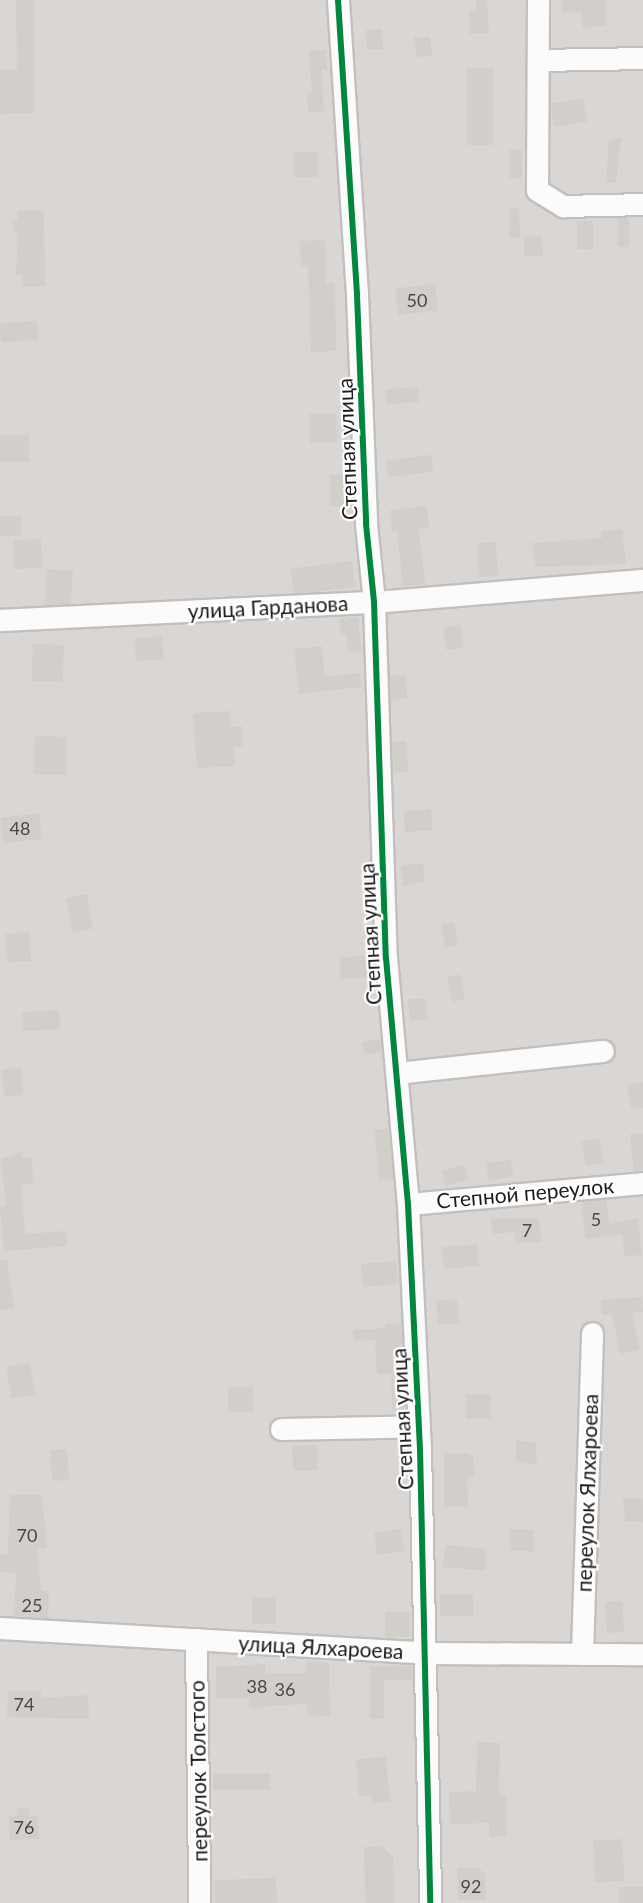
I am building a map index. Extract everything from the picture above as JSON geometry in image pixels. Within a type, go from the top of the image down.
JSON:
[{"type":"street","name":"Степная улица","points":[[338,0],[357,295],[366,524],[375,602],[379,794],[396,1073],[408,1204],[419,1426],[428,1653],[430,1903]]},
{"type":"street","points":[[538,0],[540,60],[537,190],[563,206],[643,204]]},
{"type":"street","points":[[540,60],[643,58]]},
{"type":"street","name":"улица Гарданова","points":[[0,620],[375,602],[643,580]]},
{"type":"street","points":[[396,1073],[603,1051]]},
{"type":"street","name":"Степной переулок","points":[[408,1204],[643,1183]]},
{"type":"street","name":"переулок Ялхароева","points":[[582,1654],[592,1333]]},
{"type":"street","points":[[281,1429],[419,1426]]},
{"type":"street","name":"улица Ялхароева","points":[[0,1628],[428,1653],[643,1654]]},
{"type":"street","name":"переулок Толстого","points":[[196,1639],[199,1903]]},
{"type":"shaded area","points":[[0,0],[643,0],[643,1903],[0,1903]]},
{"type":"building","points":[[16,0],[35,0],[35,113],[0,114],[0,69],[17,69]]},
{"type":"building","points":[[476,0],[487,0],[489,33],[469,34],[469,11],[476,11]]},
{"type":"building","points":[[562,0],[606,0],[606,25],[583,28],[581,12],[562,13]]},
{"type":"building","points":[[382,29],[383,49],[367,50],[366,30]]},
{"type":"building","points":[[414,37],[430,37],[432,56],[417,57]]},
{"type":"building","points":[[326,50],[327,70],[322,70],[324,111],[308,112],[307,92],[312,92],[309,51]]},
{"type":"building","points":[[467,68],[493,68],[493,145],[467,145]]},
{"type":"building","points":[[583,98],[587,122],[554,127],[550,103]]},
{"type":"building","points":[[621,137],[616,183],[606,183],[609,140]]},
{"type":"building","points":[[509,150],[522,150],[522,178],[509,178]]},
{"type":"building","points":[[293,152],[318,152],[318,177],[293,177]]},
{"type":"building","points":[[509,207],[519,208],[520,238],[509,237]]},
{"type":"building","points":[[44,210],[45,286],[23,287],[22,275],[16,275],[18,233],[13,233],[13,221],[18,221],[17,211]]},
{"type":"building","points":[[618,218],[629,218],[629,247],[618,247]]},
{"type":"building","points":[[577,221],[593,221],[593,249],[577,249]]},
{"type":"building","points":[[541,236],[543,256],[524,256],[524,237]]},
{"type":"building","points":[[325,240],[326,283],[335,283],[336,351],[311,352],[308,265],[301,266],[300,241]]},
{"type":"building","points":[[435,284],[438,311],[398,315],[395,288]]},
{"type":"building","points":[[37,321],[38,340],[1,342],[0,323]]},
{"type":"building","points":[[418,387],[419,402],[387,404],[386,389]]},
{"type":"building","points":[[336,413],[337,442],[310,443],[309,414]]},
{"type":"building","points":[[0,435],[29,435],[29,462],[0,462]]},
{"type":"building","points":[[431,455],[433,472],[388,477],[386,460]]},
{"type":"building","points":[[330,475],[348,475],[348,506],[330,506]]},
{"type":"building","points":[[427,506],[429,528],[419,529],[425,584],[403,586],[397,531],[392,532],[390,510]]},
{"type":"building","points":[[0,516],[21,516],[21,536],[0,536]]},
{"type":"building","points":[[622,529],[626,564],[536,567],[532,543],[602,538],[601,531]]},
{"type":"building","points":[[41,539],[42,568],[14,569],[13,540]]},
{"type":"building","points":[[496,542],[498,576],[479,577],[477,543]]},
{"type":"building","points":[[352,561],[355,587],[294,594],[290,569]]},
{"type":"building","points":[[47,569],[73,571],[70,607],[44,605]]},
{"type":"building","points":[[358,617],[361,651],[348,652],[346,634],[341,634],[339,619]]},
{"type":"building","points":[[461,625],[464,648],[446,650],[443,627]]},
{"type":"building","points":[[162,636],[164,659],[136,661],[134,638]]},
{"type":"building","points":[[33,644],[64,645],[63,682],[32,681]]},
{"type":"building","points":[[322,646],[325,677],[360,673],[361,687],[299,694],[294,649]]},
{"type":"building","points":[[406,675],[407,699],[391,700],[390,676]]},
{"type":"building","points":[[229,711],[231,727],[242,726],[243,746],[234,747],[235,766],[197,768],[193,713]]},
{"type":"building","points":[[35,736],[67,737],[66,775],[34,774]]},
{"type":"building","points":[[406,741],[408,772],[394,773],[392,742]]},
{"type":"building","points":[[431,809],[433,830],[405,832],[403,811]]},
{"type":"building","points":[[39,813],[42,839],[3,844],[0,818]]},
{"type":"building","points":[[423,864],[425,882],[403,886],[401,865]]},
{"type":"building","points":[[87,894],[93,928],[72,932],[66,898]]},
{"type":"building","points":[[454,922],[458,945],[445,947],[441,924]]},
{"type":"building","points":[[29,932],[31,961],[7,963],[5,934]]},
{"type":"building","points":[[369,955],[371,977],[341,980],[339,958]]},
{"type":"building","points":[[460,974],[465,1000],[452,1002],[447,976]]},
{"type":"building","points":[[425,998],[427,1019],[410,1020],[408,999]]},
{"type":"building","points":[[59,1010],[60,1029],[23,1031],[22,1012]]},
{"type":"building","points":[[380,1039],[382,1052],[364,1055],[362,1042]]},
{"type":"building","points":[[21,1068],[23,1095],[4,1096],[2,1069]]},
{"type":"building","points":[[643,1082],[643,1108],[631,1109],[627,1084]]},
{"type":"building","points":[[388,1128],[393,1179],[379,1180],[374,1129]]},
{"type":"building","points":[[643,1133],[643,1170],[634,1171],[630,1134]]},
{"type":"building","points":[[599,1138],[604,1163],[586,1166],[581,1141]]},
{"type":"building","points":[[22,1152],[23,1158],[31,1157],[34,1183],[21,1185],[25,1234],[66,1231],[67,1246],[4,1251],[0,1207],[6,1207],[1,1159]]},
{"type":"building","points":[[511,1160],[513,1177],[488,1180],[486,1163]]},
{"type":"building","points":[[464,1165],[468,1179],[446,1186],[442,1171]]},
{"type":"building","points":[[606,1199],[609,1224],[638,1218],[642,1255],[625,1256],[622,1234],[586,1239],[581,1202]]},
{"type":"building","points":[[538,1218],[542,1242],[516,1243],[515,1232],[492,1234],[491,1219]]},
{"type":"building","points":[[477,1244],[479,1266],[444,1269],[442,1247]]},
{"type":"building","points":[[0,1260],[7,1260],[14,1308],[0,1310]]},
{"type":"building","points":[[396,1261],[398,1284],[363,1287],[361,1264]]},
{"type":"building","points":[[642,1297],[643,1312],[633,1313],[639,1350],[620,1354],[612,1314],[602,1315],[601,1300]]},
{"type":"building","points":[[457,1299],[459,1323],[438,1325],[436,1301]]},
{"type":"building","points":[[401,1323],[405,1411],[392,1411],[391,1373],[377,1374],[375,1340],[354,1341],[353,1330],[385,1328],[385,1324]]},
{"type":"building","points":[[30,1363],[35,1395],[11,1398],[6,1367]]},
{"type":"building","points":[[228,1387],[253,1387],[253,1412],[228,1412]]},
{"type":"building","points":[[466,1394],[491,1394],[491,1419],[466,1419]]},
{"type":"building","points":[[516,1440],[536,1443],[537,1465],[516,1462]]},
{"type":"building","points":[[317,1445],[318,1470],[293,1471],[292,1446]]},
{"type":"building","points":[[67,1449],[69,1480],[52,1481],[50,1450]]},
{"type":"building","points":[[465,1453],[473,1456],[474,1476],[467,1477],[468,1507],[444,1507],[444,1454]]},
{"type":"building","points":[[10,1495],[42,1495],[47,1548],[37,1548],[41,1591],[49,1591],[48,1618],[14,1616],[16,1573],[0,1572],[0,1554],[8,1555]]},
{"type":"building","points":[[623,1498],[643,1499],[643,1522],[625,1521]]},
{"type":"building","points":[[401,1529],[404,1551],[377,1555],[374,1533]]},
{"type":"building","points":[[509,1529],[533,1530],[534,1552],[511,1550]]},
{"type":"building","points":[[445,1545],[487,1549],[485,1571],[443,1567]]},
{"type":"building","points":[[440,1594],[473,1594],[473,1616],[440,1616]]},
{"type":"building","points":[[252,1597],[276,1597],[276,1624],[252,1624]]},
{"type":"building","points":[[622,1601],[624,1632],[607,1633],[605,1602]]},
{"type":"building","points":[[385,1612],[410,1612],[410,1637],[385,1637]]},
{"type":"building","points":[[306,1661],[329,1663],[330,1716],[307,1715],[307,1704],[265,1706],[265,1709],[249,1707],[249,1698],[216,1698],[216,1667],[265,1664],[265,1674],[306,1673]]},
{"type":"building","points":[[370,1666],[412,1666],[412,1680],[384,1680],[384,1719],[370,1719]]},
{"type":"building","points":[[8,1691],[41,1691],[41,1698],[88,1695],[89,1719],[7,1717]]},
{"type":"building","points":[[477,1742],[500,1743],[499,1795],[507,1795],[506,1836],[489,1837],[489,1823],[450,1824],[449,1792],[476,1791]]},
{"type":"building","points":[[386,1756],[390,1801],[372,1803],[371,1795],[359,1796],[356,1760]]},
{"type":"building","points":[[213,1773],[270,1773],[270,1790],[213,1790]]},
{"type":"building","points":[[17,1808],[28,1808],[29,1816],[38,1815],[39,1839],[10,1840],[9,1816],[18,1816]]},
{"type":"building","points":[[622,1839],[624,1881],[595,1882],[593,1841]]},
{"type":"building","points":[[382,1846],[393,1857],[395,1903],[365,1903],[364,1847]]},
{"type":"building","points":[[457,1868],[477,1868],[485,1873],[486,1900],[458,1900]]},
{"type":"building","points":[[276,1878],[277,1903],[215,1903],[214,1880]]},
{"type":"building","points":[[619,1887],[643,1887],[643,1903],[619,1903]]},
{"type":"cycle path","points":[[338,0],[357,295],[366,524],[374,602],[386,958],[408,1204],[420,1449],[430,1903]]}]
